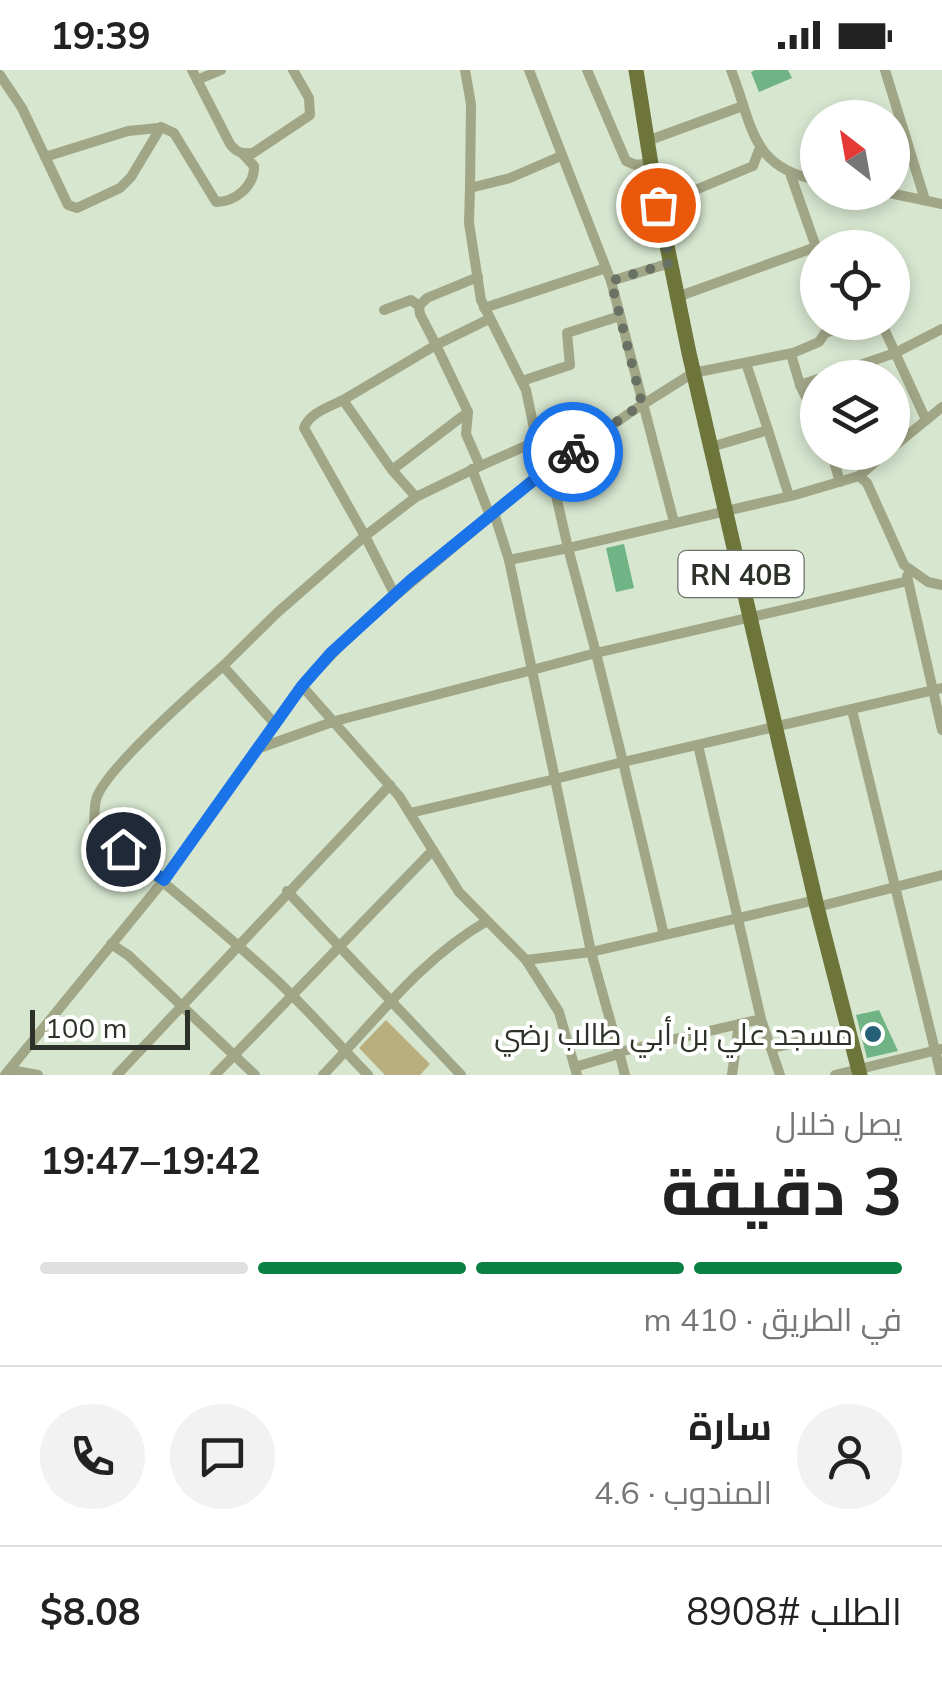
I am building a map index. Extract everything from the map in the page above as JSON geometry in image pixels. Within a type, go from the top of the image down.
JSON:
[{"type":"main road","name":"RN 40B","points":[[636,70],[658,205],[694,373],[816,903],[861,1073]]},
{"type":"street","points":[[221,70],[195,75],[230,144],[243,154],[254,153],[310,115],[309,98],[293,70]]},
{"type":"street","points":[[465,70],[471,104],[469,223],[486,314],[522,381],[537,441],[550,469],[664,935]]},
{"type":"street","points":[[529,70],[611,281],[674,522]]},
{"type":"street","points":[[586,70],[626,161],[636,165],[650,163]]},
{"type":"street","points":[[732,70],[759,150],[791,176],[800,177]]},
{"type":"street","points":[[885,70],[926,200]]},
{"type":"street","points":[[0,74],[22,108],[68,205],[77,208],[120,188],[138,166],[158,128]]},
{"type":"street","points":[[647,141],[744,106]]},
{"type":"street","points":[[46,157],[128,131],[168,128],[216,202],[226,202],[242,192],[253,178],[254,166],[243,154]]},
{"type":"street","points":[[658,205],[753,166],[759,150]]},
{"type":"street","points":[[470,188],[510,178],[562,156]]},
{"type":"street","points":[[791,176],[810,230]]},
{"type":"street","points":[[910,197],[942,204]]},
{"type":"street","points":[[678,297],[800,254]]},
{"type":"street","points":[[611,281],[670,263]]},
{"type":"street","points":[[395,594],[304,428],[306,422],[486,314],[606,268]]},
{"type":"street","points":[[419,306],[427,298],[478,277]]},
{"type":"street","points":[[384,310],[401,301],[411,300],[419,306],[468,412],[466,434],[509,560],[591,952],[624,1075]]},
{"type":"street","points":[[522,381],[570,366],[567,333],[620,316]]},
{"type":"street","points":[[874,360],[942,329]]},
{"type":"street","points":[[8,1073],[164,880],[302,686],[356,628],[492,514],[642,404],[694,373],[791,354],[820,340]]},
{"type":"street","points":[[889,340],[926,420]]},
{"type":"street","points":[[791,354],[800,385]]},
{"type":"street","points":[[746,363],[789,496]]},
{"type":"street","points":[[343,400],[416,497]]},
{"type":"street","points":[[910,433],[942,407]]},
{"type":"street","points":[[392,470],[468,412]]},
{"type":"street","points":[[711,447],[768,430]]},
{"type":"street","points":[[368,1075],[238,945],[94,824],[96,796],[145,739],[278,612],[365,536],[416,497],[537,441]]},
{"type":"street","points":[[836,470],[840,482]]},
{"type":"street","points":[[509,560],[789,496],[858,476],[865,470]]},
{"type":"street","points":[[858,476],[867,483],[904,565],[937,689],[942,730]]},
{"type":"street","points":[[904,565],[928,582],[942,586]]},
{"type":"street","points":[[256,750],[336,721],[596,653],[908,581]]},
{"type":"street","points":[[223,666],[274,724]]},
{"type":"street","points":[[302,686],[390,785],[458,892],[526,960],[559,1012],[576,1071],[619,1053],[761,1019]]},
{"type":"street","points":[[410,813],[937,689]]},
{"type":"street","points":[[852,710],[893,888],[939,1050],[941,1075]]},
{"type":"street","points":[[698,745],[761,1019],[780,1075]]},
{"type":"street","points":[[117,1075],[390,785]]},
{"type":"street","points":[[215,1075],[433,850]]},
{"type":"street","points":[[526,960],[591,952],[942,875]]},
{"type":"street","points":[[287,891],[461,1075]]},
{"type":"street","points":[[323,1075],[418,972],[463,934],[487,920]]},
{"type":"street","points":[[112,944],[255,1075]]},
{"type":"street","points":[[732,1075],[739,1024]]},
{"type":"street","points":[[771,1048],[850,1032]]},
{"type":"street","points":[[835,1075],[861,1073],[939,1050]]},
{"type":"street","points":[[8,1073],[38,1075]]},
{"type":"shaded area","points":[[386,1020],[430,1064],[420,1075],[385,1075],[359,1048]]},
{"type":"building","points":[[788,70],[792,78],[759,92],[751,72]]},
{"type":"building","points":[[624,544],[634,588],[616,592],[606,548]]},
{"type":"building","name":"مسجد علي بن أبي طالب رضي","points":[[879,1010],[898,1051],[867,1058],[856,1015]]},
{"type":"way so far","points":[[573,452],[642,404],[611,281],[670,263],[658,205]]},
{"type":"place","name":"مسجد علي بن أبي طالب رضي","points":[[873,1034]]},
{"type":"route","points":[[123,849],[164,880],[302,686],[331,653],[411,580],[573,452]]}]
